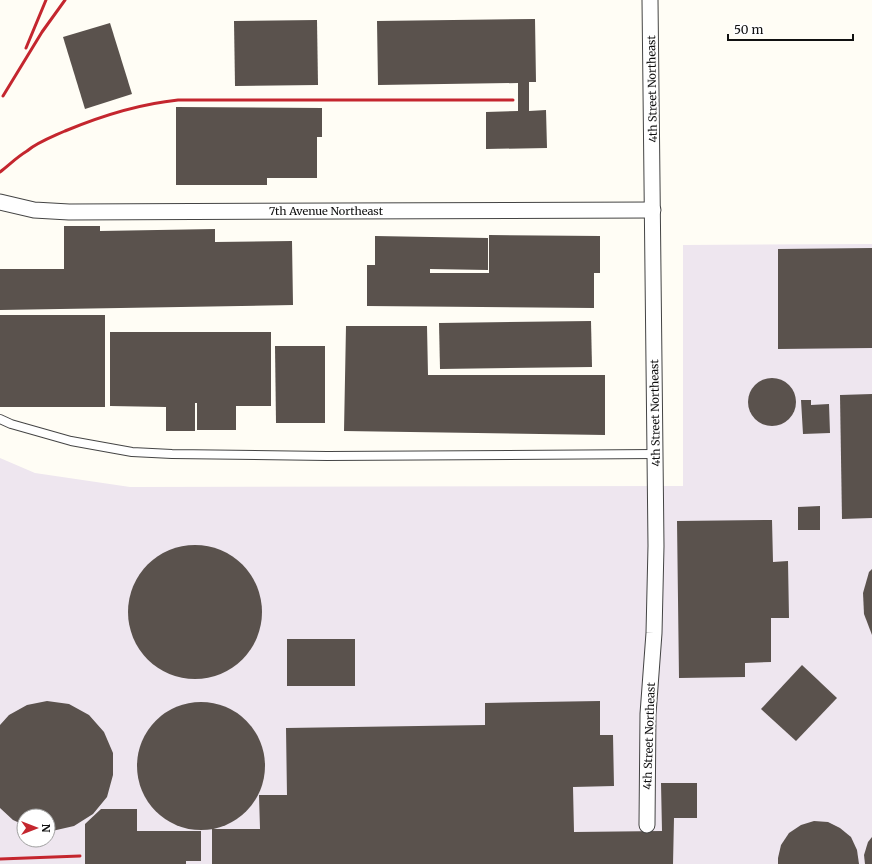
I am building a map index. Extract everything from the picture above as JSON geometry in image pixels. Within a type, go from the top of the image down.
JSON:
[{"type":"street","name":"4th Street Northeast","points":[[647,825],[648,714],[654,633],[656,546],[650,0]]},
{"type":"street","name":"7th Avenue Northeast","points":[[0,202],[34,210],[69,212],[653,210]]},
{"type":"lane","points":[[0,419],[11,424],[71,441],[132,452],[327,456],[656,454]]},
{"type":"shaded area","points":[[872,244],[872,864],[0,864],[0,458],[35,473],[130,487],[683,486],[683,245]]},
{"type":"building","points":[[535,19],[536,82],[529,82],[529,111],[546,110],[547,148],[486,149],[486,112],[518,111],[518,83],[378,85],[377,21]]},
{"type":"building","points":[[317,20],[318,85],[235,86],[234,21]]},
{"type":"building","points":[[110,23],[132,94],[85,109],[63,37]]},
{"type":"building","points":[[176,107],[322,108],[322,137],[317,137],[317,178],[267,178],[267,185],[176,185]]},
{"type":"building","points":[[64,226],[100,226],[100,231],[215,229],[215,242],[292,241],[293,305],[0,310],[0,269],[64,269]]},
{"type":"building","points":[[489,235],[600,236],[600,273],[594,273],[594,308],[367,306],[367,265],[375,265],[375,236],[488,238],[488,270],[430,269],[430,273],[489,273]]},
{"type":"building","points":[[872,248],[872,348],[778,349],[778,249]]},
{"type":"building","points":[[0,315],[105,315],[105,407],[0,407]]},
{"type":"building","points":[[591,321],[592,367],[440,369],[439,323]]},
{"type":"building","points":[[346,326],[427,326],[428,375],[605,375],[605,435],[344,431]]},
{"type":"building","points":[[110,332],[271,332],[271,406],[236,406],[236,430],[197,430],[197,403],[195,403],[195,431],[166,431],[166,407],[110,406]]},
{"type":"building","points":[[275,346],[325,346],[325,423],[276,423]]},
{"type":"building","points":[[772,378],[781,380],[789,385],[794,393],[796,402],[794,411],[789,419],[781,424],[772,426],[763,424],[755,419],[750,411],[748,402],[750,393],[755,385],[763,380]]},
{"type":"building","points":[[872,394],[872,518],[842,519],[840,395]]},
{"type":"building","points":[[801,400],[811,400],[811,405],[829,404],[830,433],[803,434]]},
{"type":"building","points":[[820,506],[820,530],[798,530],[798,507]]},
{"type":"building","points":[[772,520],[773,562],[788,561],[789,618],[771,618],[771,662],[745,663],[745,677],[679,678],[677,521]]},
{"type":"building","points":[[202,545],[227,553],[238,560],[247,569],[257,586],[261,599],[261,625],[257,638],[247,655],[238,664],[221,674],[208,678],[188,679],[163,671],[152,664],[143,655],[133,638],[129,625],[128,605],[136,580],[143,569],[152,560],[169,550],[182,546]]},
{"type":"building","points":[[872,569],[872,635],[864,614],[863,593],[869,572]]},
{"type":"building","points":[[287,639],[355,639],[355,686],[287,686]]},
{"type":"building","points":[[802,665],[837,698],[796,741],[761,709]]},
{"type":"building","points":[[47,701],[69,704],[89,715],[104,732],[113,753],[113,775],[107,797],[93,814],[74,826],[56,830],[56,808],[16,808],[16,821],[0,808],[0,725],[9,715],[27,705]]},
{"type":"building","points":[[600,701],[600,735],[613,735],[614,786],[573,787],[574,832],[662,831],[661,783],[697,783],[697,818],[674,818],[673,864],[212,864],[212,829],[260,829],[259,795],[287,795],[286,728],[485,725],[485,703]]},
{"type":"building","points":[[207,702],[220,704],[231,709],[242,716],[251,725],[263,747],[265,766],[263,785],[258,796],[251,807],[242,816],[220,828],[195,830],[182,828],[171,823],[160,816],[151,807],[139,785],[137,760],[139,747],[144,736],[151,725],[160,716],[182,704]]},
{"type":"building","points":[[101,809],[137,809],[137,831],[201,831],[201,861],[186,861],[186,864],[85,864],[85,824]]},
{"type":"building","points":[[814,821],[828,822],[840,828],[851,837],[857,850],[859,864],[778,864],[781,845],[789,833],[801,825]]},
{"type":"building","points":[[872,837],[872,864],[865,864],[864,855],[868,842]]},
{"type":"railway","points":[[26,48],[46,0]]},
{"type":"railway","points":[[3,96],[42,32],[65,0]]},
{"type":"railway","points":[[0,172],[36,145],[65,131],[120,111],[163,102],[178,100],[513,100]]},
{"type":"railway","points":[[0,859],[80,856]]}]
